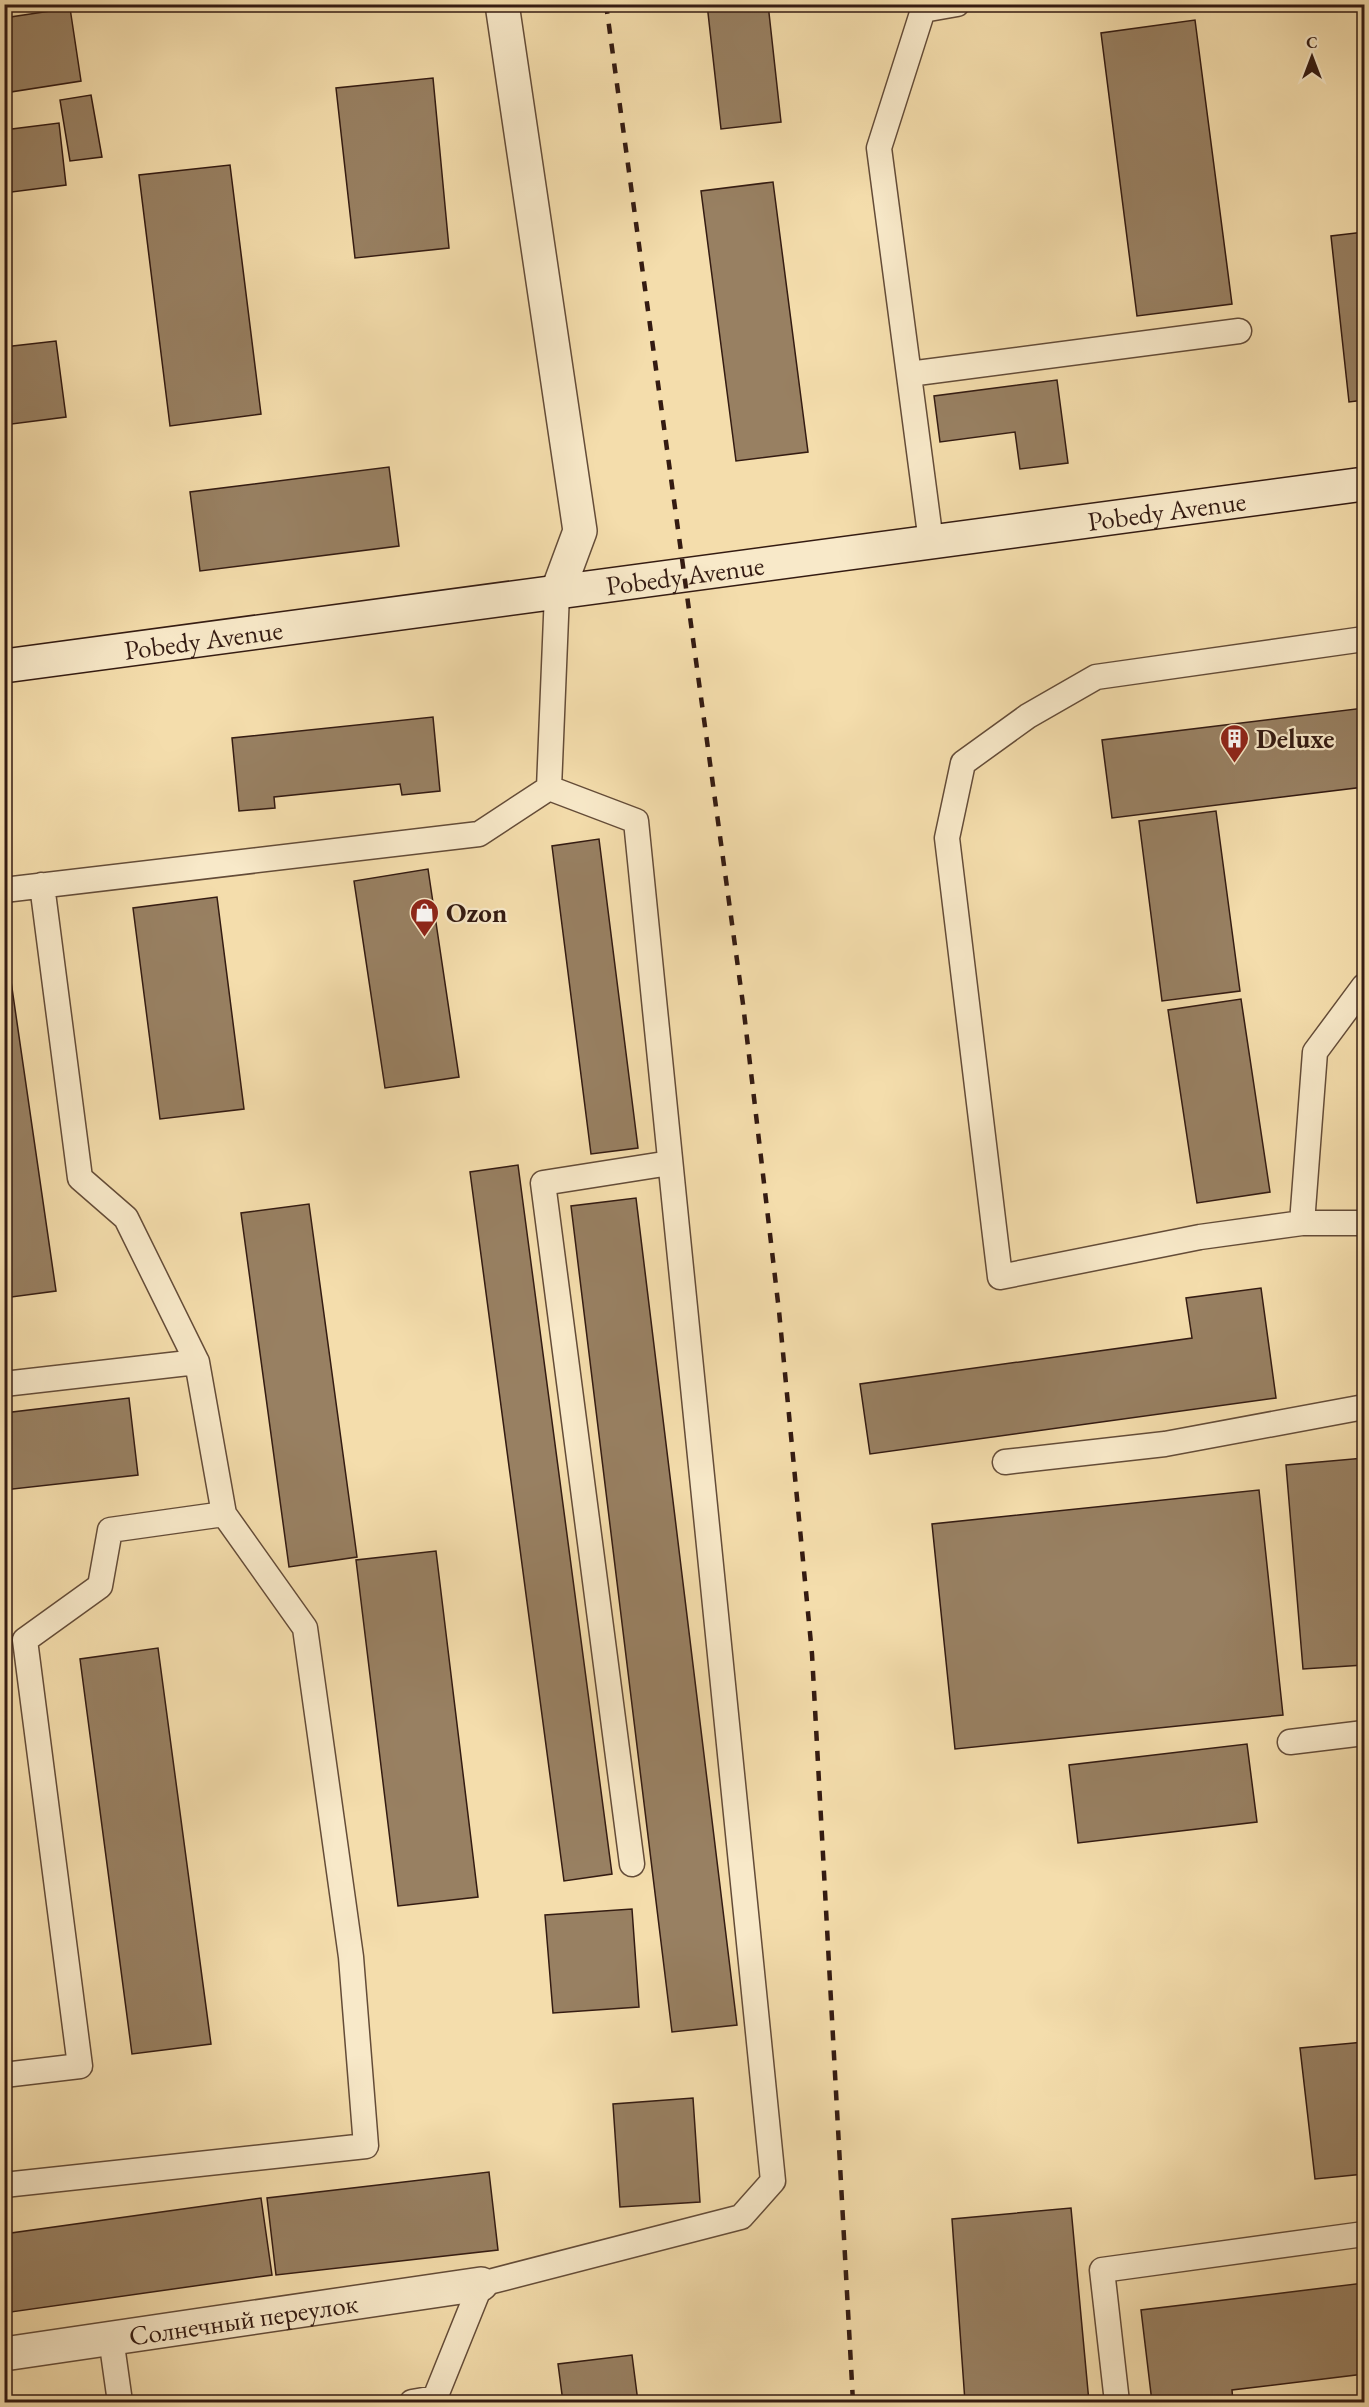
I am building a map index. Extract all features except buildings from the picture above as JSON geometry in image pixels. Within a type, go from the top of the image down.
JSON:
[{"type":"main road","points":[[502,4],[580,531],[557,593]]},
{"type":"main road","name":"Pobedy Avenue","points":[[4,666],[1365,483]]},
{"type":"main road","name":"Солнечный переулок","points":[[4,2354],[481,2283]]},
{"type":"lane","points":[[931,542],[879,148],[923,10],[957,4]]},
{"type":"lane","points":[[909,374],[1239,331]]},
{"type":"lane","points":[[549,788],[557,593]]},
{"type":"lane","points":[[1365,639],[1096,677],[1028,716],[963,763],[947,838],[1000,1277],[1200,1237],[1302,1223],[1365,1223]]},
{"type":"lane","points":[[4,890],[479,834],[549,788]]},
{"type":"lane","points":[[412,2403],[435,2398],[481,2283],[741,2217],[773,2181],[636,821],[549,788]]},
{"type":"lane","points":[[4,2185],[366,2146],[351,1957],[305,1628],[224,1514],[197,1362],[126,1218],[80,1178],[42,885]]},
{"type":"lane","points":[[1302,1223],[1315,1052],[1365,986]]},
{"type":"lane","points":[[633,1863],[543,1183],[670,1163]]},
{"type":"lane","points":[[4,1384],[197,1362]]},
{"type":"lane","points":[[1005,1462],[1165,1444],[1365,1407]]},
{"type":"lane","points":[[4,2074],[80,2066],[15,1644],[100,1586],[110,1530],[224,1514]]},
{"type":"lane","points":[[1290,1742],[1365,1732]]},
{"type":"lane","points":[[1117,2403],[1102,2270],[1365,2234]]},
{"type":"lane","points":[[111,2338],[120,2403]]},
{"type":"railway","points":[[606,4],[743,1004],[779,1311],[812,1654],[853,2402]]},
{"type":"place","name":"Deluxe","points":[[1235,764]]},
{"type":"place","name":"Ozon","points":[[425,938]]}]
